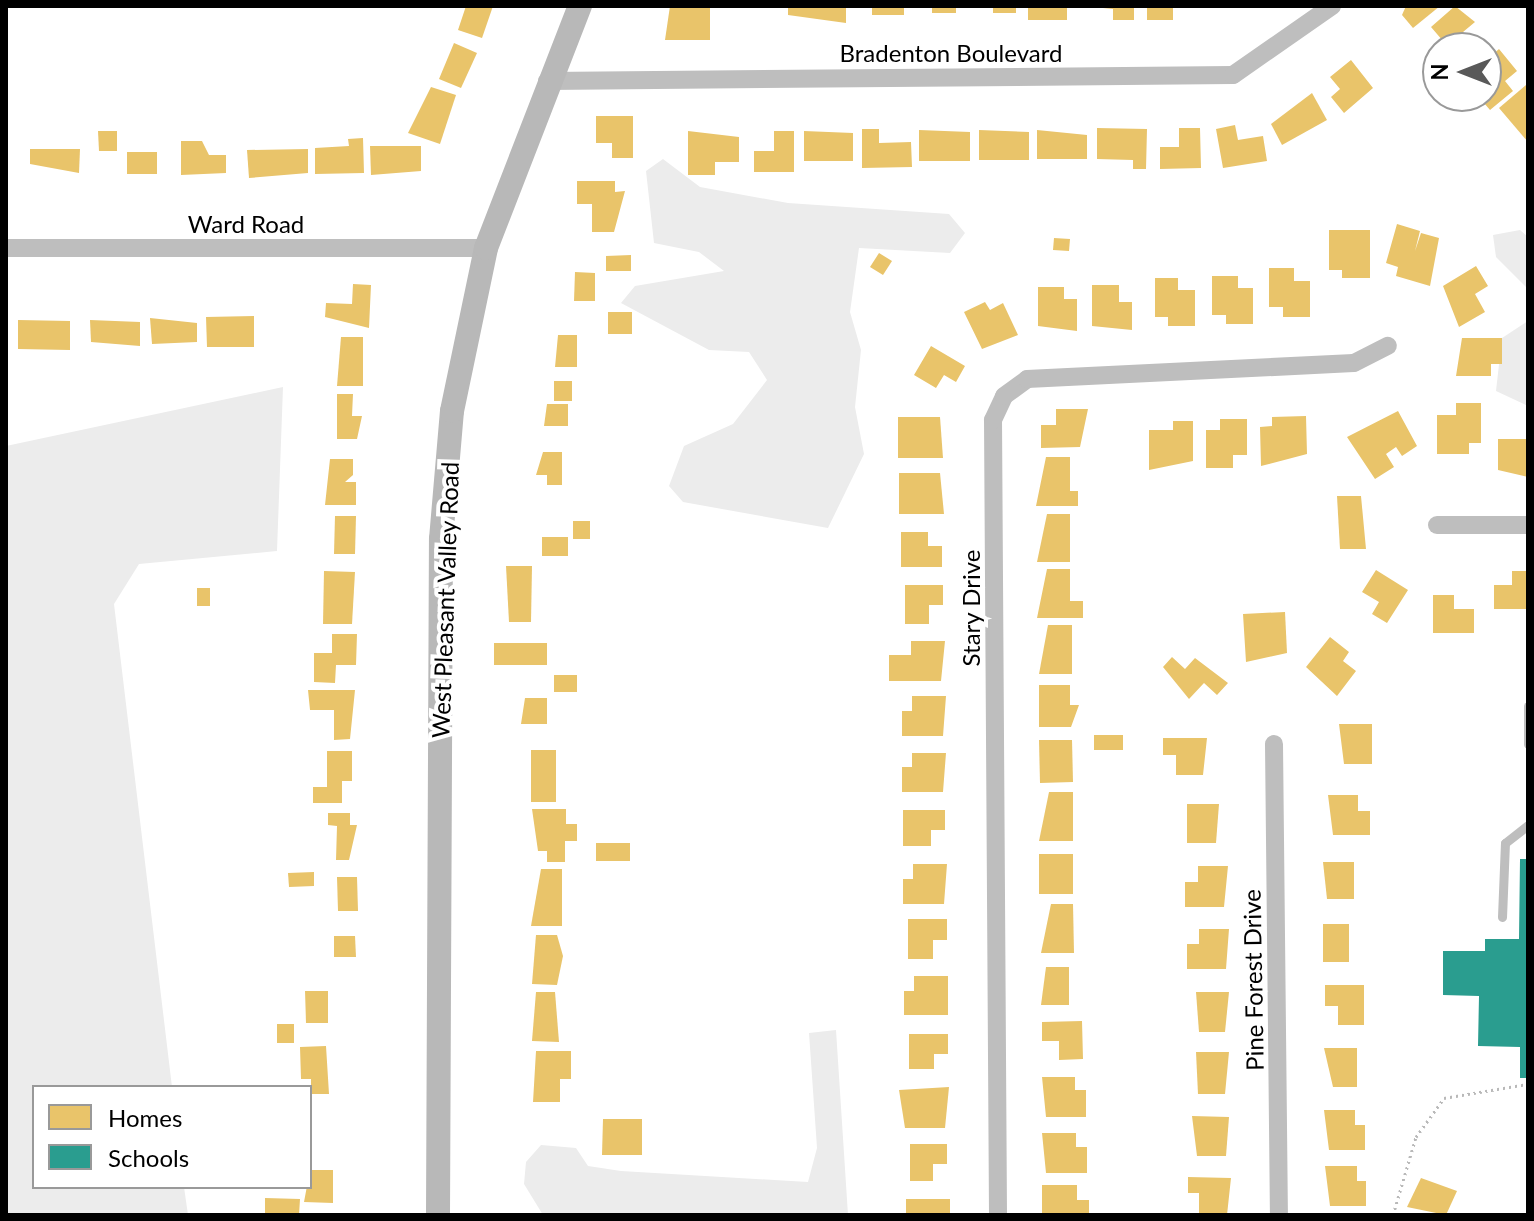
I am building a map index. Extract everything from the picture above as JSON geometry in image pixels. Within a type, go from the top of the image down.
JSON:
[{"type":"main road","name":"West Pleasant Valley Road","points":[[438,1215],[441,539],[452,411],[486,248],[547,81],[580,6]]},
{"type":"street","name":"Bradenton Boulevard","points":[[547,81],[1233,75],[1332,6]]},
{"type":"street","name":"Ward Road","points":[[6,248],[486,248]]},
{"type":"street","name":"Stary Drive","points":[[998,1215],[993,420],[1004,396],[1027,379],[1354,363],[1388,346]]},
{"type":"street","points":[[1437,525],[1528,525]]},
{"type":"street","name":"Pine Forest Drive","points":[[1274,744],[1279,1215]]},
{"type":"lane","points":[[1528,706],[1528,744]]},
{"type":"lane","points":[[1502,917],[1505,843],[1528,825]]},
{"type":"path","points":[[1393,1215],[1416,1137],[1444,1098],[1528,1084]]},
{"type":"shaded area","points":[[663,159],[700,187],[788,203],[949,214],[965,233],[950,253],[859,248],[850,312],[861,350],[855,407],[864,454],[828,528],[683,502],[669,486],[684,446],[733,424],[767,380],[749,352],[709,350],[621,303],[635,286],[724,271],[699,252],[654,243],[646,171]]},
{"type":"shaded area","points":[[1520,230],[1528,237],[1528,289],[1496,257],[1493,235]]},
{"type":"shaded area","points":[[1528,321],[1528,406],[1496,391],[1502,338]]},
{"type":"shaded area","points":[[283,387],[277,551],[139,564],[114,604],[172,1085],[32,1085],[32,1189],[184,1189],[188,1215],[6,1215],[6,446]]},
{"type":"shaded area","points":[[836,1030],[848,1215],[543,1215],[524,1184],[526,1162],[541,1145],[576,1148],[588,1166],[621,1171],[808,1182],[817,1148],[809,1033]]},
{"type":"building: Homes","points":[[466,6],[493,6],[482,38],[458,30]]},
{"type":"building: Homes","points":[[670,6],[710,6],[710,40],[665,40]]},
{"type":"building: Homes","points":[[788,6],[846,6],[846,23],[788,15]]},
{"type":"building: Homes","points":[[872,6],[904,6],[904,15],[872,15]]},
{"type":"building: Homes","points":[[932,6],[956,6],[956,13],[932,13]]},
{"type":"building: Homes","points":[[993,6],[1016,6],[1016,13],[993,13]]},
{"type":"building: Homes","points":[[1028,6],[1067,6],[1067,20],[1028,20]]},
{"type":"building: Homes","points":[[1083,6],[1134,6],[1134,20],[1113,20],[1113,9]]},
{"type":"building: Homes","points":[[1147,6],[1173,6],[1173,20],[1147,20]]},
{"type":"building: Homes","points":[[1406,6],[1440,6],[1413,28],[1402,15]]},
{"type":"building: Homes","points":[[1455,6],[1475,22],[1463,32],[1435,32],[1431,27]]},
{"type":"building: Homes","points":[[454,43],[477,53],[461,88],[439,79]]},
{"type":"building: Homes","points":[[1502,53],[1517,71],[1505,81],[1513,91],[1502,100]]},
{"type":"building: Homes","points":[[1351,60],[1373,88],[1344,113],[1331,97],[1340,89],[1330,77]]},
{"type":"building: Homes","points":[[1526,85],[1528,87],[1528,142],[1502,112],[1502,105]]},
{"type":"building: Homes","points":[[431,87],[456,95],[440,144],[408,133]]},
{"type":"building: Homes","points":[[1312,93],[1327,120],[1282,145],[1271,124]]},
{"type":"building: Homes","points":[[596,116],[633,116],[633,158],[612,158],[612,143],[596,143]]},
{"type":"building: Homes","points":[[1235,125],[1238,140],[1263,136],[1267,161],[1223,168],[1216,129]]},
{"type":"building: Homes","points":[[1097,128],[1147,129],[1146,169],[1133,169],[1133,160],[1097,159]]},
{"type":"building: Homes","points":[[1179,128],[1200,128],[1201,168],[1160,169],[1160,147],[1179,147]]},
{"type":"building: Homes","points":[[862,129],[879,129],[879,143],[911,142],[912,167],[862,168]]},
{"type":"building: Homes","points":[[919,130],[970,132],[970,161],[919,161]]},
{"type":"building: Homes","points":[[979,130],[1029,132],[1029,160],[979,160]]},
{"type":"building: Homes","points":[[1037,130],[1087,135],[1087,159],[1037,159]]},
{"type":"building: Homes","points":[[98,131],[117,131],[117,151],[99,151]]},
{"type":"building: Homes","points":[[688,131],[739,137],[739,162],[715,162],[715,175],[688,175]]},
{"type":"building: Homes","points":[[774,131],[794,131],[794,172],[754,172],[754,151],[774,151]]},
{"type":"building: Homes","points":[[804,131],[853,133],[853,161],[804,161]]},
{"type":"building: Homes","points":[[363,138],[364,173],[315,174],[315,148],[349,146],[348,139]]},
{"type":"building: Homes","points":[[181,141],[202,141],[209,155],[226,155],[226,173],[181,175]]},
{"type":"building: Homes","points":[[370,146],[421,146],[421,171],[371,175]]},
{"type":"building: Homes","points":[[30,149],[80,149],[79,173],[30,164]]},
{"type":"building: Homes","points":[[308,149],[308,173],[249,178],[247,150]]},
{"type":"building: Homes","points":[[127,152],[157,152],[157,174],[127,174]]},
{"type":"building: Homes","points":[[577,181],[615,181],[615,192],[625,191],[614,232],[592,232],[592,204],[577,204]]},
{"type":"building: Homes","points":[[1397,224],[1420,231],[1415,251],[1421,233],[1439,238],[1430,286],[1396,276],[1398,267],[1386,263]]},
{"type":"building: Homes","points":[[1329,230],[1370,230],[1370,278],[1342,278],[1342,270],[1329,270]]},
{"type":"building: Homes","points":[[1054,238],[1070,239],[1069,251],[1053,250]]},
{"type":"building: Homes","points":[[879,253],[892,261],[883,275],[870,267]]},
{"type":"building: Homes","points":[[631,255],[631,271],[606,271],[606,256]]},
{"type":"building: Homes","points":[[1476,266],[1488,286],[1475,294],[1485,312],[1459,327],[1443,286]]},
{"type":"building: Homes","points":[[1269,268],[1294,268],[1294,281],[1310,281],[1310,317],[1283,317],[1283,307],[1269,307]]},
{"type":"building: Homes","points":[[575,272],[595,273],[595,301],[574,301]]},
{"type":"building: Homes","points":[[1212,276],[1238,276],[1238,288],[1253,288],[1253,324],[1226,324],[1226,315],[1212,315]]},
{"type":"building: Homes","points":[[1155,278],[1178,278],[1178,290],[1195,290],[1195,326],[1168,326],[1168,317],[1155,317]]},
{"type":"building: Homes","points":[[353,284],[371,285],[369,328],[325,317],[326,303],[352,304]]},
{"type":"building: Homes","points":[[1092,285],[1119,285],[1119,302],[1132,302],[1132,330],[1092,326]]},
{"type":"building: Homes","points":[[1038,287],[1064,287],[1064,299],[1077,299],[1077,331],[1038,326]]},
{"type":"building: Homes","points":[[985,302],[990,310],[1003,303],[1018,335],[982,349],[964,312]]},
{"type":"building: Homes","points":[[608,312],[632,312],[632,334],[608,334]]},
{"type":"building: Homes","points":[[254,316],[254,347],[207,347],[206,317]]},
{"type":"building: Homes","points":[[150,318],[197,323],[197,342],[152,344]]},
{"type":"building: Homes","points":[[18,320],[70,321],[70,350],[18,349]]},
{"type":"building: Homes","points":[[90,320],[140,322],[140,346],[91,342]]},
{"type":"building: Homes","points":[[558,335],[577,335],[577,367],[555,367]]},
{"type":"building: Homes","points":[[341,337],[363,337],[363,386],[337,386]]},
{"type":"building: Homes","points":[[1462,338],[1502,338],[1502,364],[1491,364],[1491,376],[1456,376]]},
{"type":"building: Homes","points":[[931,346],[965,366],[956,382],[944,375],[936,388],[914,375]]},
{"type":"building: Homes","points":[[554,381],[572,381],[572,401],[554,401]]},
{"type":"building: Homes","points":[[337,394],[353,394],[352,416],[362,416],[357,439],[337,439]]},
{"type":"building: Homes","points":[[1456,403],[1481,403],[1481,443],[1469,443],[1469,454],[1437,454],[1437,415],[1456,415]]},
{"type":"building: Homes","points":[[547,404],[568,404],[568,426],[544,426]]},
{"type":"building: Homes","points":[[1056,409],[1088,409],[1080,447],[1041,448],[1041,425],[1056,425]]},
{"type":"building: Homes","points":[[1398,411],[1417,446],[1402,456],[1396,447],[1386,454],[1394,467],[1375,479],[1347,437]]},
{"type":"building: Homes","points":[[1306,416],[1307,454],[1261,466],[1260,427],[1272,426],[1272,417]]},
{"type":"building: Homes","points":[[898,417],[940,417],[943,458],[898,458]]},
{"type":"building: Homes","points":[[1220,419],[1247,419],[1247,455],[1233,455],[1233,468],[1206,468],[1206,430],[1220,430]]},
{"type":"building: Homes","points":[[1173,421],[1193,421],[1193,461],[1149,470],[1149,430],[1173,430]]},
{"type":"building: Homes","points":[[1498,439],[1528,439],[1528,477],[1498,470]]},
{"type":"building: Homes","points":[[543,452],[562,452],[562,485],[547,485],[547,475],[536,475]]},
{"type":"building: Homes","points":[[1046,457],[1070,457],[1070,491],[1078,491],[1078,506],[1036,506]]},
{"type":"building: Homes","points":[[330,459],[353,459],[353,475],[345,482],[356,482],[356,505],[325,505]]},
{"type":"building: Homes","points":[[899,473],[940,473],[944,514],[899,514]]},
{"type":"building: Homes","points":[[1337,496],[1361,496],[1366,549],[1340,549]]},
{"type":"building: Homes","points":[[1047,514],[1070,514],[1070,562],[1037,562]]},
{"type":"building: Homes","points":[[335,516],[356,516],[355,554],[334,554]]},
{"type":"building: Homes","points":[[573,521],[590,521],[590,539],[573,539]]},
{"type":"building: Homes","points":[[901,532],[928,532],[928,546],[942,546],[942,567],[901,567]]},
{"type":"building: Homes","points":[[542,537],[568,537],[568,556],[542,556]]},
{"type":"building: Homes","points":[[506,566],[532,566],[531,622],[509,622]]},
{"type":"building: Homes","points":[[1047,569],[1070,569],[1070,601],[1083,601],[1083,618],[1037,618]]},
{"type":"building: Homes","points":[[1376,570],[1408,590],[1387,623],[1372,614],[1379,602],[1362,592]]},
{"type":"building: Homes","points":[[324,571],[355,572],[352,624],[323,624]]},
{"type":"building: Homes","points":[[1512,571],[1528,571],[1528,609],[1494,609],[1494,585],[1512,585]]},
{"type":"building: Homes","points":[[905,585],[943,585],[943,605],[929,605],[929,624],[905,624]]},
{"type":"building: Homes","points":[[197,588],[210,588],[210,606],[197,606]]},
{"type":"building: Homes","points":[[1433,595],[1454,595],[1454,609],[1474,609],[1474,633],[1433,633]]},
{"type":"building: Homes","points":[[1285,612],[1287,653],[1246,662],[1243,614]]},
{"type":"building: Homes","points":[[1048,625],[1072,625],[1072,674],[1039,674]]},
{"type":"building: Homes","points":[[332,634],[357,634],[356,665],[336,665],[335,683],[314,682],[314,653],[332,653]]},
{"type":"building: Homes","points":[[1330,637],[1349,652],[1343,661],[1356,671],[1337,696],[1306,667]]},
{"type":"building: Homes","points":[[911,641],[945,641],[941,681],[889,681],[889,655],[911,655]]},
{"type":"building: Homes","points":[[494,643],[547,643],[547,665],[494,665]]},
{"type":"building: Homes","points":[[1172,657],[1185,669],[1195,658],[1228,683],[1217,695],[1204,683],[1189,699],[1163,667]]},
{"type":"building: Homes","points":[[554,675],[577,675],[577,692],[554,692]]},
{"type":"building: Homes","points":[[1039,685],[1070,685],[1070,705],[1079,705],[1071,727],[1039,727]]},
{"type":"building: Homes","points":[[308,690],[355,690],[350,739],[334,740],[334,710],[310,710]]},
{"type":"building: Homes","points":[[912,696],[946,696],[943,736],[902,736],[902,711],[912,711]]},
{"type":"building: Homes","points":[[525,698],[547,698],[547,724],[521,724]]},
{"type":"building: Homes","points":[[1339,724],[1372,724],[1372,764],[1344,764]]},
{"type":"building: Homes","points":[[1094,735],[1123,735],[1123,750],[1094,750]]},
{"type":"building: Homes","points":[[1163,738],[1207,738],[1203,775],[1176,775],[1176,755],[1163,755]]},
{"type":"building: Homes","points":[[1039,740],[1072,740],[1073,782],[1040,783]]},
{"type":"building: Homes","points":[[531,750],[556,750],[556,802],[531,802]]},
{"type":"building: Homes","points":[[327,751],[352,751],[352,781],[342,781],[342,803],[313,803],[313,787],[327,787]]},
{"type":"building: Homes","points":[[912,753],[946,753],[943,792],[902,792],[902,767],[912,767]]},
{"type":"building: Homes","points":[[1049,792],[1073,792],[1073,841],[1039,841]]},
{"type":"building: Homes","points":[[1328,795],[1358,795],[1358,811],[1370,811],[1370,835],[1333,835]]},
{"type":"building: Homes","points":[[1187,804],[1219,804],[1216,843],[1187,843]]},
{"type":"building: Homes","points":[[532,809],[566,809],[566,824],[577,824],[577,841],[565,841],[565,862],[547,862],[547,851],[538,851]]},
{"type":"building: Homes","points":[[903,810],[945,810],[945,830],[931,830],[931,846],[903,846]]},
{"type":"building: Homes","points":[[328,813],[350,813],[350,825],[357,825],[349,860],[336,860],[337,826],[328,825]]},
{"type":"building: Homes","points":[[596,843],[630,843],[630,861],[596,861]]},
{"type":"building: Homes","points":[[1039,854],[1073,854],[1073,894],[1039,894]]},
{"type":"building: Homes","points":[[1323,862],[1354,862],[1354,899],[1327,899]]},
{"type":"building: Homes","points":[[913,864],[947,864],[944,904],[903,904],[903,879],[913,879]]},
{"type":"building: Homes","points":[[1198,866],[1228,866],[1224,907],[1185,907],[1185,882],[1198,882]]},
{"type":"building: Homes","points":[[541,869],[562,869],[562,926],[531,926]]},
{"type":"building: Homes","points":[[314,872],[314,886],[289,887],[288,873]]},
{"type":"building: Homes","points":[[337,877],[357,877],[358,911],[338,911]]},
{"type":"building: Homes","points":[[1051,904],[1073,904],[1074,953],[1041,953]]},
{"type":"building: Homes","points":[[908,919],[947,919],[947,940],[933,940],[933,959],[908,959]]},
{"type":"building: Homes","points":[[1323,924],[1349,924],[1349,962],[1323,962]]},
{"type":"building: Homes","points":[[1199,929],[1229,929],[1226,969],[1187,969],[1187,944],[1199,944]]},
{"type":"building: Homes","points":[[536,935],[557,935],[563,956],[557,985],[532,984]]},
{"type":"building: Homes","points":[[334,936],[355,936],[356,957],[334,957]]},
{"type":"building: Homes","points":[[1046,967],[1069,967],[1069,1005],[1041,1005]]},
{"type":"building: Homes","points":[[914,976],[948,976],[948,1015],[904,1015],[904,991],[914,991]]},
{"type":"building: Homes","points":[[1325,985],[1364,985],[1364,1025],[1338,1025],[1338,1006],[1325,1006]]},
{"type":"building: Homes","points":[[305,991],[328,991],[328,1023],[306,1023]]},
{"type":"building: Homes","points":[[536,992],[555,992],[559,1042],[532,1041]]},
{"type":"building: Homes","points":[[1196,992],[1229,992],[1225,1032],[1199,1032]]},
{"type":"building: Homes","points":[[1082,1021],[1083,1059],[1059,1060],[1059,1041],[1042,1041],[1042,1022]]},
{"type":"building: Homes","points":[[277,1024],[294,1024],[294,1043],[277,1043]]},
{"type":"building: Homes","points":[[909,1034],[948,1034],[948,1054],[934,1054],[934,1069],[909,1069]]},
{"type":"building: Homes","points":[[326,1046],[329,1094],[312,1094],[311,1079],[301,1079],[300,1047]]},
{"type":"building: Homes","points":[[1324,1048],[1357,1048],[1357,1087],[1333,1087]]},
{"type":"building: Homes","points":[[536,1051],[571,1051],[571,1079],[560,1079],[560,1102],[533,1102]]},
{"type":"building: Homes","points":[[1196,1052],[1229,1052],[1225,1094],[1198,1094]]},
{"type":"building: Homes","points":[[1042,1077],[1075,1077],[1075,1090],[1086,1090],[1086,1117],[1046,1117]]},
{"type":"building: Homes","points":[[949,1087],[945,1128],[905,1128],[899,1090]]},
{"type":"building: Homes","points":[[1324,1110],[1355,1110],[1355,1125],[1365,1125],[1365,1150],[1329,1150]]},
{"type":"building: Homes","points":[[1192,1116],[1229,1117],[1226,1156],[1197,1156]]},
{"type":"building: Homes","points":[[603,1119],[642,1119],[642,1155],[602,1155]]},
{"type":"building: Homes","points":[[1042,1133],[1076,1133],[1076,1147],[1087,1147],[1087,1173],[1046,1173]]},
{"type":"building: Homes","points":[[910,1144],[947,1144],[947,1164],[933,1164],[933,1181],[910,1181]]},
{"type":"building: Homes","points":[[1325,1166],[1357,1166],[1357,1181],[1366,1181],[1366,1206],[1330,1206]]},
{"type":"building: Homes","points":[[312,1170],[333,1170],[333,1203],[304,1202],[306,1189],[312,1189]]},
{"type":"building: Homes","points":[[1188,1177],[1231,1178],[1227,1215],[1199,1215],[1199,1193],[1188,1193]]},
{"type":"building: Homes","points":[[1421,1178],[1457,1191],[1446,1215],[1407,1207]]},
{"type":"building: Homes","points":[[1042,1185],[1077,1185],[1077,1200],[1089,1200],[1089,1215],[1042,1215]]},
{"type":"building: Homes","points":[[265,1198],[300,1199],[299,1215],[265,1215]]},
{"type":"building: Homes","points":[[906,1199],[950,1199],[950,1215],[906,1215]]},
{"type":"building: Schools","points":[[1520,859],[1528,859],[1528,1078],[1520,1078],[1520,1047],[1478,1046],[1479,996],[1443,995],[1443,951],[1485,951],[1485,939],[1519,939]]}]
